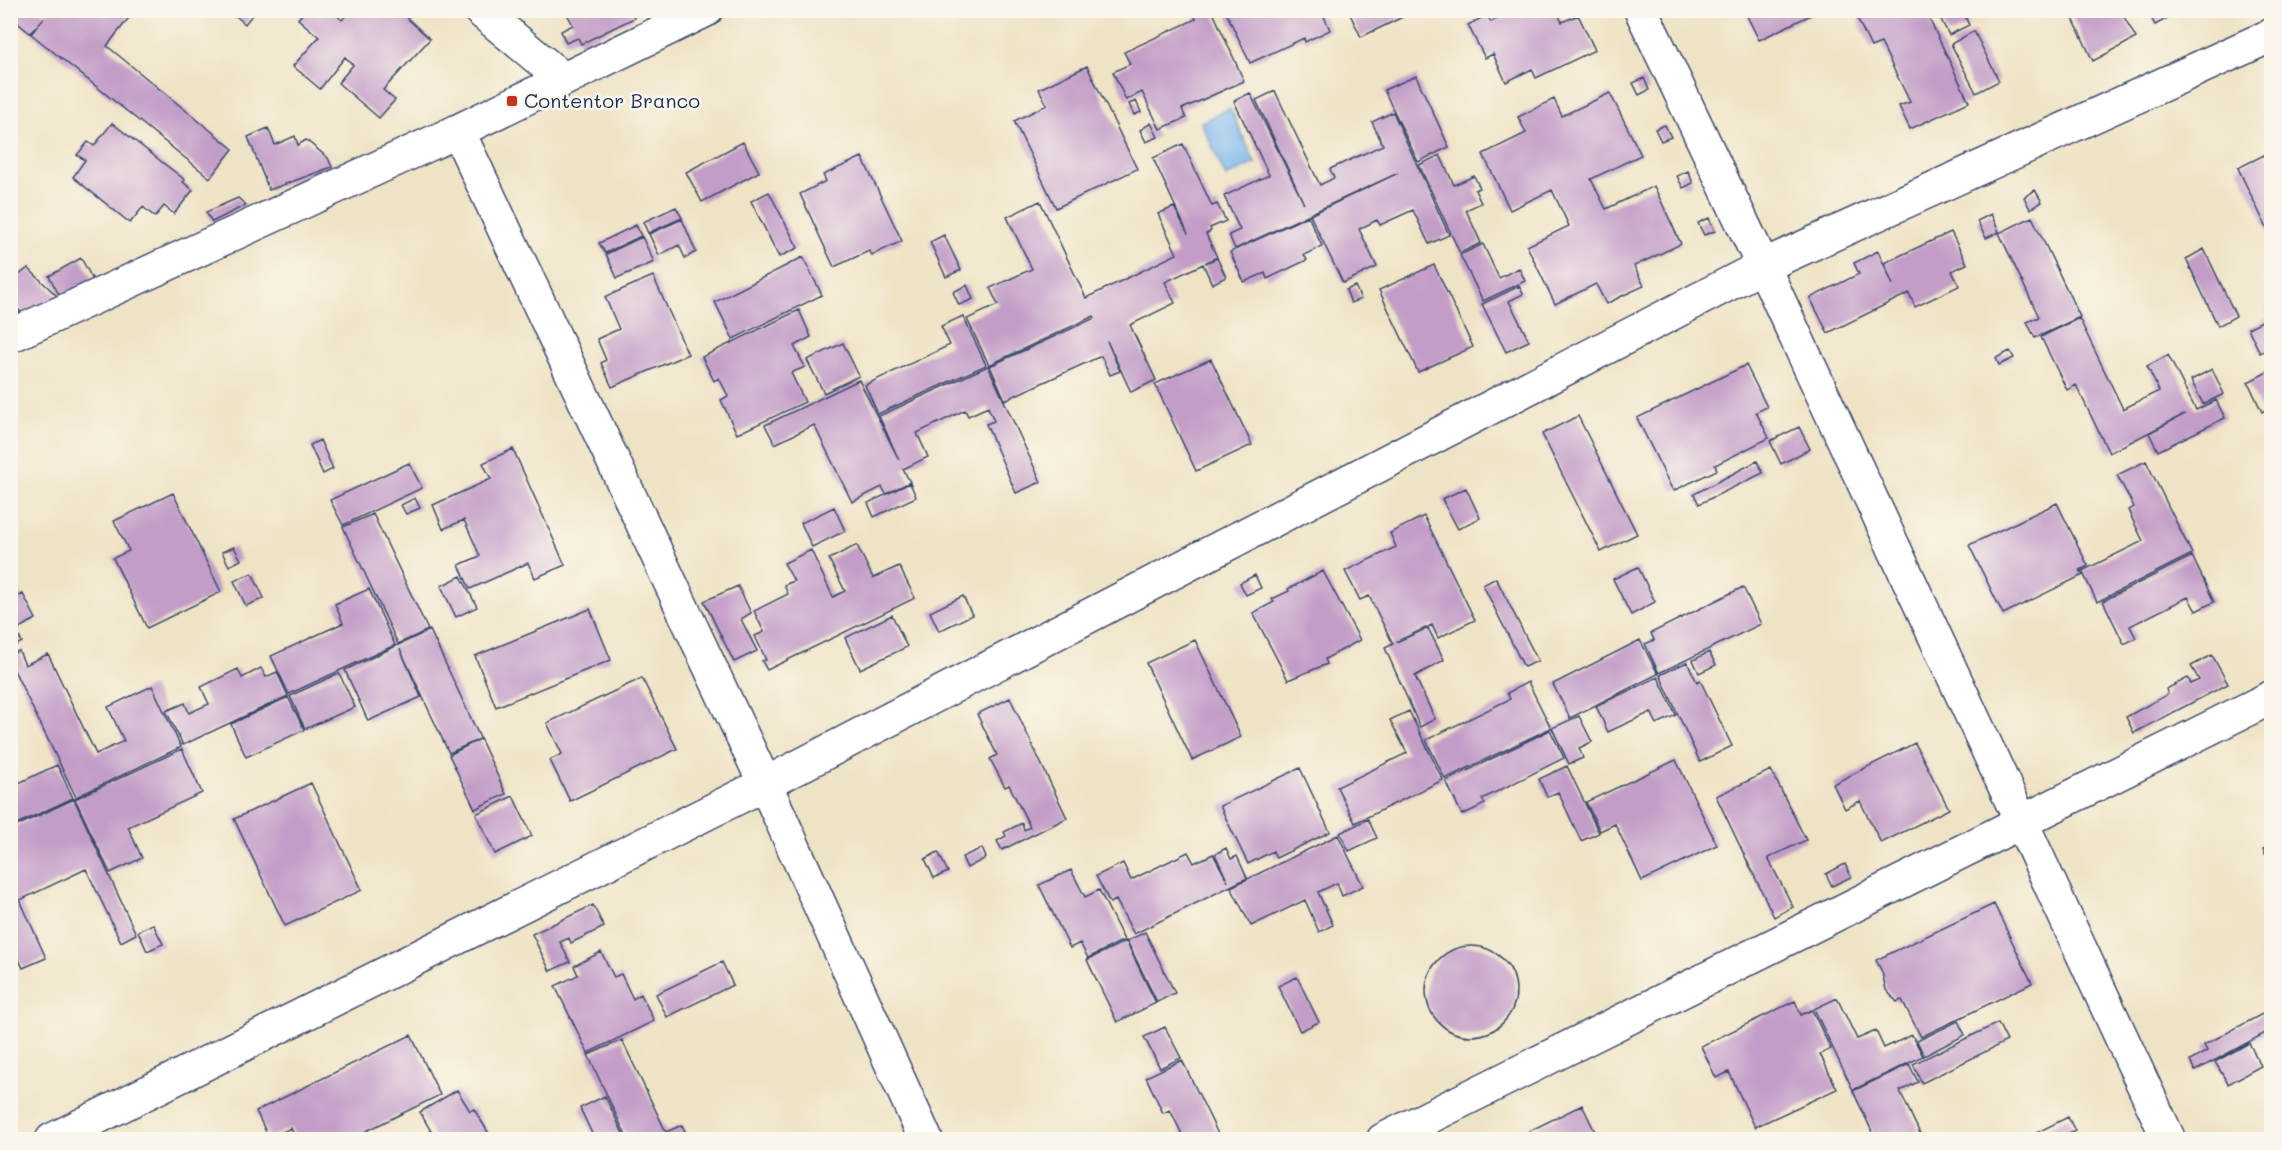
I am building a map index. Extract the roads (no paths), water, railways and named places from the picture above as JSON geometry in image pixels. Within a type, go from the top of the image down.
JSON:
[{"type":"street","points":[[480,10],[563,79]]},
{"type":"street","points":[[10,336],[458,131],[706,10]]},
{"type":"street","points":[[1641,10],[1763,266],[2169,1140]]},
{"type":"street","points":[[52,1140],[765,783],[1763,266],[2271,35]]},
{"type":"street","points":[[458,131],[765,783],[926,1140]]},
{"type":"street","points":[[1383,1140],[2271,697]]},
{"type":"water","points":[[1230,108],[1255,163],[1226,177],[1201,122]]},
{"type":"place","name":"Contentor Branco","points":[[512,101]]}]
